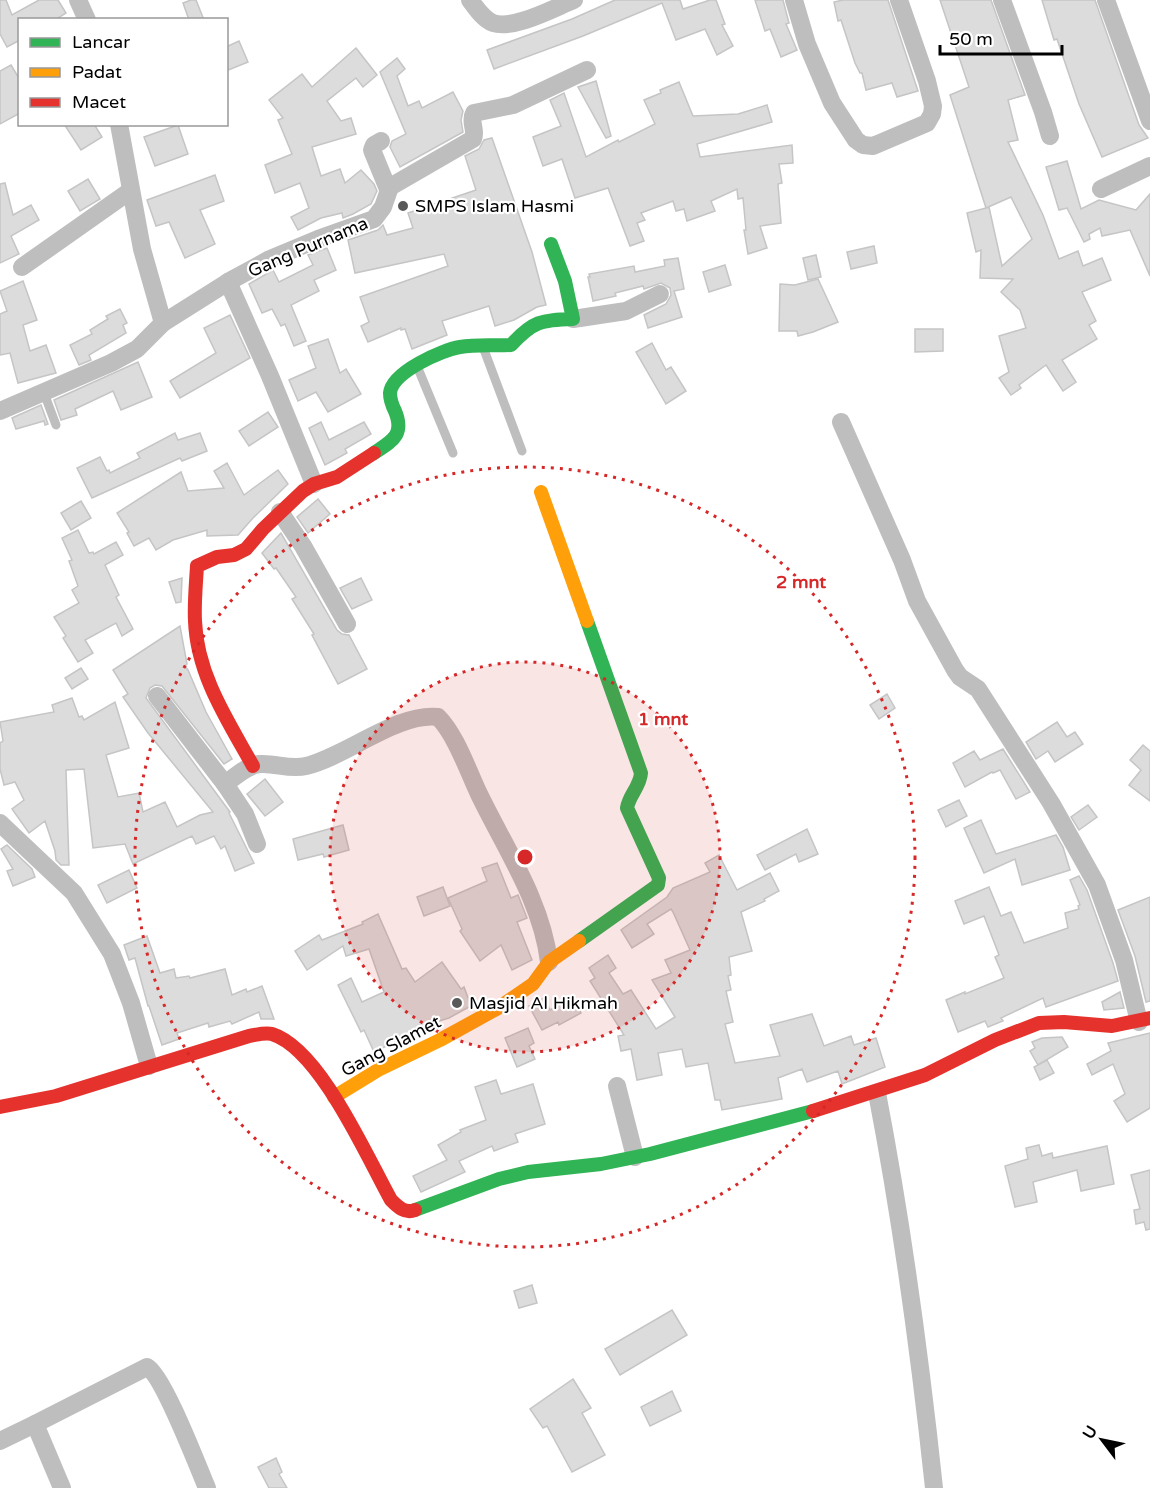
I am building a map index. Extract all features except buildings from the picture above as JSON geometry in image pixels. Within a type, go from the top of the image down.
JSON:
[{"type":"street","points":[[78,0],[86,18]]},
{"type":"street","points":[[470,0],[486,19],[502,25],[518,22],[574,0]]},
{"type":"street","points":[[794,0],[807,44],[832,103],[856,140],[863,145],[873,146],[927,123],[932,114],[933,105],[927,81],[899,0]]},
{"type":"street","points":[[1002,0],[1050,136]]},
{"type":"street","points":[[1106,0],[1150,121]]},
{"type":"street","points":[[381,141],[374,145],[372,150],[388,189],[473,139],[475,134],[472,118],[474,113],[513,105],[587,70]]},
{"type":"street","points":[[118,126],[142,249],[163,322]]},
{"type":"street","points":[[1101,189],[1150,166]]},
{"type":"street","name":"Gang Purnama","points":[[0,411],[111,363],[137,349],[163,322],[270,259],[374,219],[383,207],[388,189]]},
{"type":"street","points":[[22,267],[130,191]]},
{"type":"street","points":[[551,244],[568,288],[573,319]]},
{"type":"street","points":[[228,282],[270,376],[314,484]]},
{"type":"street","points":[[253,766],[219,705],[203,667],[195,623],[195,571],[200,563],[241,553],[280,512],[314,484],[337,477],[394,440],[399,430],[399,420],[390,396],[391,390],[402,375],[416,365],[454,348],[511,345],[529,327],[544,320],[573,319],[626,311],[660,294]]},
{"type":"street","points":[[0,1107],[56,1096],[249,1036],[267,1034],[279,1038],[298,1051],[312,1066],[333,1097],[391,1200],[405,1211],[421,1208],[499,1179],[528,1172],[601,1164],[635,1157],[766,1125],[877,1093],[925,1075],[995,1040],[1039,1023],[1064,1022],[1112,1026],[1144,1020],[1105,904],[1087,864],[978,689],[962,679],[955,670],[917,602],[902,560],[841,422]]},
{"type":"street","name":"Gang Slamet","points":[[333,1097],[378,1070],[440,1040],[498,1008],[533,984],[549,962],[656,888],[659,880],[627,808],[628,797],[640,782],[641,772],[541,492]]},
{"type":"street","points":[[280,512],[303,546],[347,624]]},
{"type":"street","points":[[157,696],[225,784],[244,814],[257,844]]},
{"type":"street","points":[[225,784],[253,766],[261,764],[287,768],[307,766],[394,727],[422,717],[438,717],[454,742],[513,859],[547,945],[549,962]]},
{"type":"street","points":[[0,823],[74,893],[112,954],[131,1003],[149,1066]]},
{"type":"street","points":[[617,1086],[635,1157]]},
{"type":"street","points":[[877,1093],[895,1187],[927,1417],[934,1488]]},
{"type":"street","points":[[0,1441],[143,1368],[150,1368],[164,1389],[207,1488]]},
{"type":"street","points":[[35,1424],[62,1488]]},
{"type":"lane","points":[[482,346],[522,451]]},
{"type":"lane","points":[[416,365],[453,453]]},
{"type":"lane","points":[[44,393],[56,425]]},
{"type":"traffic: fast","points":[[374,453],[391,441],[397,432],[398,419],[390,393],[399,377],[408,370],[430,357],[452,349],[511,345],[525,331],[538,323],[573,319],[565,281],[551,244]]},
{"type":"traffic: fast","points":[[579,941],[658,885],[659,878],[627,808],[639,783],[641,773],[587,621]]},
{"type":"traffic: fast","points":[[415,1210],[499,1179],[528,1172],[601,1164],[650,1154],[813,1111]]},
{"type":"traffic: slow","points":[[541,492],[587,621]]},
{"type":"traffic: slow","points":[[334,1097],[378,1070],[440,1040],[498,1008],[533,984],[549,962],[579,941]]},
{"type":"traffic: jam","points":[[253,766],[215,697],[201,660],[195,621],[197,566],[217,557],[234,555],[246,549],[263,529],[303,491],[314,484],[337,477],[374,453]]},
{"type":"traffic: jam","points":[[813,1111],[925,1075],[995,1040],[1039,1023],[1064,1022],[1112,1026],[1150,1018]]},
{"type":"traffic: jam","points":[[0,1107],[56,1096],[249,1036],[272,1034],[290,1044],[307,1060],[324,1082],[341,1106],[391,1200],[405,1210],[415,1210]]},
{"type":"place","name":"SMPS Islam Hasmi","points":[[403,206]]},
{"type":"place","name":"Masjid Al Hikmah","points":[[457,1003]]}]
